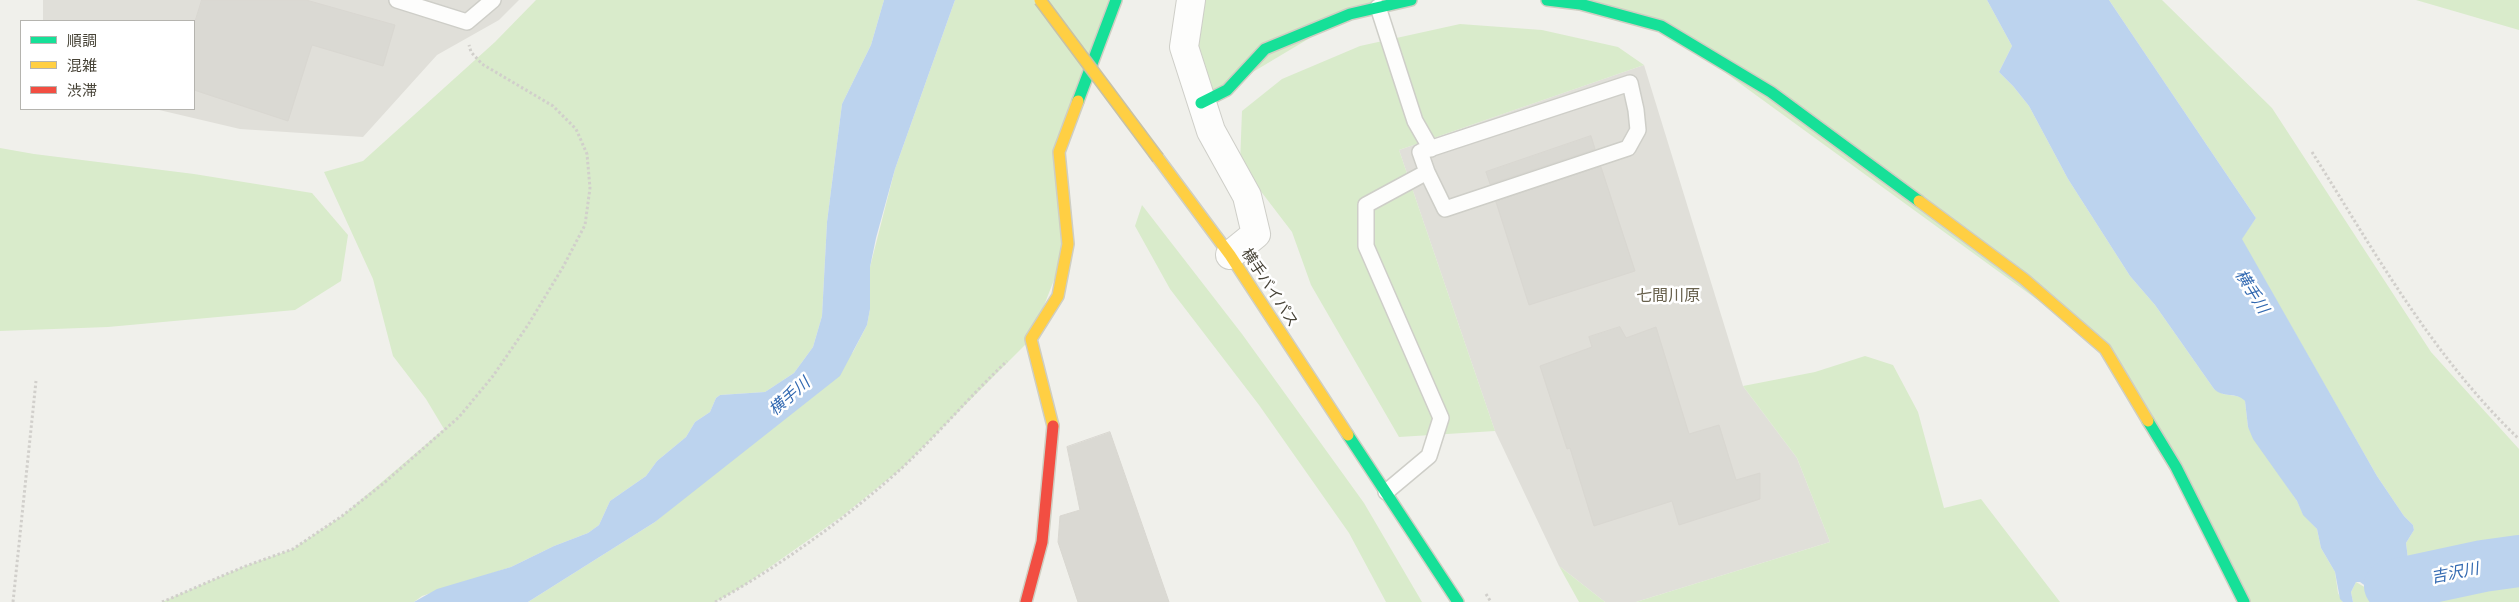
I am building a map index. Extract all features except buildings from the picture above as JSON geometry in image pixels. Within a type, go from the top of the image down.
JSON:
[{"type":"main road","name":"横手バイパス","points":[[1040,0],[1230,255],[1458,602]]},
{"type":"main road","points":[[1026,602],[1042,542],[1052,424],[1031,339],[1058,296],[1068,244],[1059,152],[1116,0]]},
{"type":"main road","points":[[1201,103],[1227,90],[1264,49],[1350,14],[1411,0]]},
{"type":"main road","points":[[1547,0],[1580,4],[1661,26],[1771,92],[2024,279],[2105,349],[2176,467],[2244,602]]},
{"type":"street","points":[[1191,0],[1184,47],[1211,131],[1247,196],[1256,234],[1230,255]]},
{"type":"lane","points":[[397,0],[467,22],[493,0]]},
{"type":"lane","points":[[1378,7],[1416,121],[1431,149]]},
{"type":"lane","points":[[1630,83],[1638,130],[1628,148],[1445,209],[1427,172],[1420,152],[1630,83]]},
{"type":"lane","points":[[1386,492],[1429,456],[1441,418],[1366,246],[1366,205],[1427,172]]},
{"type":"path","points":[[162,602],[243,567],[293,549],[363,500],[460,416],[493,376],[528,326],[585,225],[590,188],[588,163],[587,154],[576,129],[553,106],[482,64],[471,52],[467,22]]},
{"type":"path","points":[[2312,152],[2432,338],[2466,382],[2519,439]]},
{"type":"path","points":[[714,602],[743,586],[841,518],[902,468],[1031,339]]},
{"type":"path","points":[[13,602],[36,381]]},
{"type":"shaded area","points":[[43,0],[519,0],[499,20],[437,55],[363,137],[240,129],[159,110],[195,110],[195,20],[43,20]]},
{"type":"shaded area","points":[[1644,65],[1743,386],[1797,458],[1830,542],[1636,602],[1605,602],[1559,566],[1495,431],[1399,150]]},
{"type":"green space","points":[[536,0],[884,0],[871,45],[842,104],[827,222],[822,316],[813,347],[794,373],[765,392],[720,395],[716,398],[710,412],[695,422],[686,437],[657,461],[646,476],[610,501],[599,525],[588,533],[554,546],[511,567],[422,596],[414,602],[162,602],[243,567],[293,549],[342,516],[444,429],[426,399],[393,356],[373,279],[324,172],[363,161],[495,42]]},
{"type":"green space","points":[[955,0],[1116,0],[1059,152],[1068,244],[1031,339],[902,468],[841,517],[743,586],[715,602],[528,602],[655,522],[853,352],[867,325],[870,309],[870,267],[895,169]]},
{"type":"green space","points":[[1191,0],[1411,0],[1350,14],[1201,103]]},
{"type":"green space","points":[[1547,0],[1987,0],[2012,46],[1999,72],[2029,106],[2068,179],[2130,276],[2155,305],[2214,389],[2223,394],[2242,397],[2245,401],[2248,427],[2297,501],[2303,514],[2317,529],[2321,548],[2335,572],[2338,593],[2343,602],[2244,602],[2105,349],[1661,26]]},
{"type":"green space","points":[[2109,0],[2162,0],[2272,108],[2431,352],[2519,449],[2519,542],[2488,557],[2466,557],[2445,562],[2434,571],[2419,571],[2409,567],[2406,543],[2414,530],[2413,525],[2404,516],[2377,476],[2241,239],[2256,218]]},
{"type":"green space","points":[[2416,0],[2519,0],[2519,30]]},
{"type":"green space","points":[[1460,24],[1542,30],[1618,47],[1644,65],[1399,150],[1495,431],[1399,437],[1311,285],[1292,232],[1240,164],[1242,111],[1282,79],[1360,46]]},
{"type":"green space","points":[[0,148],[194,174],[312,193],[348,235],[341,281],[295,310],[108,327],[0,331]]},
{"type":"green space","points":[[1142,205],[1242,334],[1364,503],[1422,602],[1386,602],[1349,533],[1259,405],[1170,289],[1135,226]]},
{"type":"green space","points":[[1865,356],[1893,365],[1918,412],[1944,508],[1981,499],[2060,602],[1636,602],[1830,542],[1797,458],[1743,386],[1815,372]]},
{"type":"green space","points":[[1559,566],[1605,602],[1579,602]]},
{"type":"green space","points":[[2519,571],[2519,602],[2421,602],[2427,594],[2451,582],[2481,575]]},
{"type":"green space","points":[[2356,582],[2381,597],[2383,602],[2353,602],[2351,592]]},
{"type":"water","name":"横手川","points":[[884,0],[955,0],[895,169],[876,238],[870,267],[870,309],[867,325],[840,376],[655,522],[528,602],[414,602],[437,589],[511,567],[554,546],[588,533],[599,525],[610,501],[646,476],[657,461],[686,437],[695,422],[710,412],[716,398],[720,395],[765,392],[794,373],[813,347],[822,316],[827,222],[842,104],[871,45]]},
{"type":"water","name":"横手川","points":[[1987,0],[2109,0],[2256,218],[2242,239],[2377,476],[2404,516],[2413,525],[2414,530],[2406,543],[2409,567],[2419,571],[2419,583],[2411,590],[2413,602],[2383,602],[2381,597],[2360,582],[2356,582],[2351,592],[2353,602],[2343,602],[2340,599],[2335,572],[2321,548],[2317,529],[2303,515],[2297,501],[2253,439],[2248,427],[2245,401],[2242,398],[2218,392],[2214,389],[2155,305],[2130,276],[2068,179],[2029,106],[1999,72],[2012,46]]},
{"type":"waterway","name":"吉沢川","points":[[2390,586],[2483,566],[2519,561]]},
{"type":"traffic: fast","points":[[1078,101],[1116,0]]},
{"type":"traffic: fast","points":[[1201,103],[1227,90],[1265,49],[1350,14],[1411,0]]},
{"type":"traffic: fast","points":[[1547,0],[1580,4],[1661,26],[1771,92],[1919,201]]},
{"type":"traffic: fast","points":[[2148,421],[2176,467],[2244,602]]},
{"type":"traffic: fast","points":[[1348,435],[1458,602]]},
{"type":"traffic: slow","points":[[1040,0],[1158,158]]},
{"type":"traffic: slow","points":[[1053,426],[1031,339],[1058,296],[1068,244],[1059,152],[1078,101]]},
{"type":"traffic: slow","points":[[1158,158],[1230,255],[1348,435]]},
{"type":"traffic: slow","points":[[1919,201],[2024,279],[2105,349],[2148,421]]},
{"type":"traffic: jam","points":[[1026,602],[1042,542],[1053,426]]},
{"type":"district","name":"七間川原","points":[[1668,297]]}]
